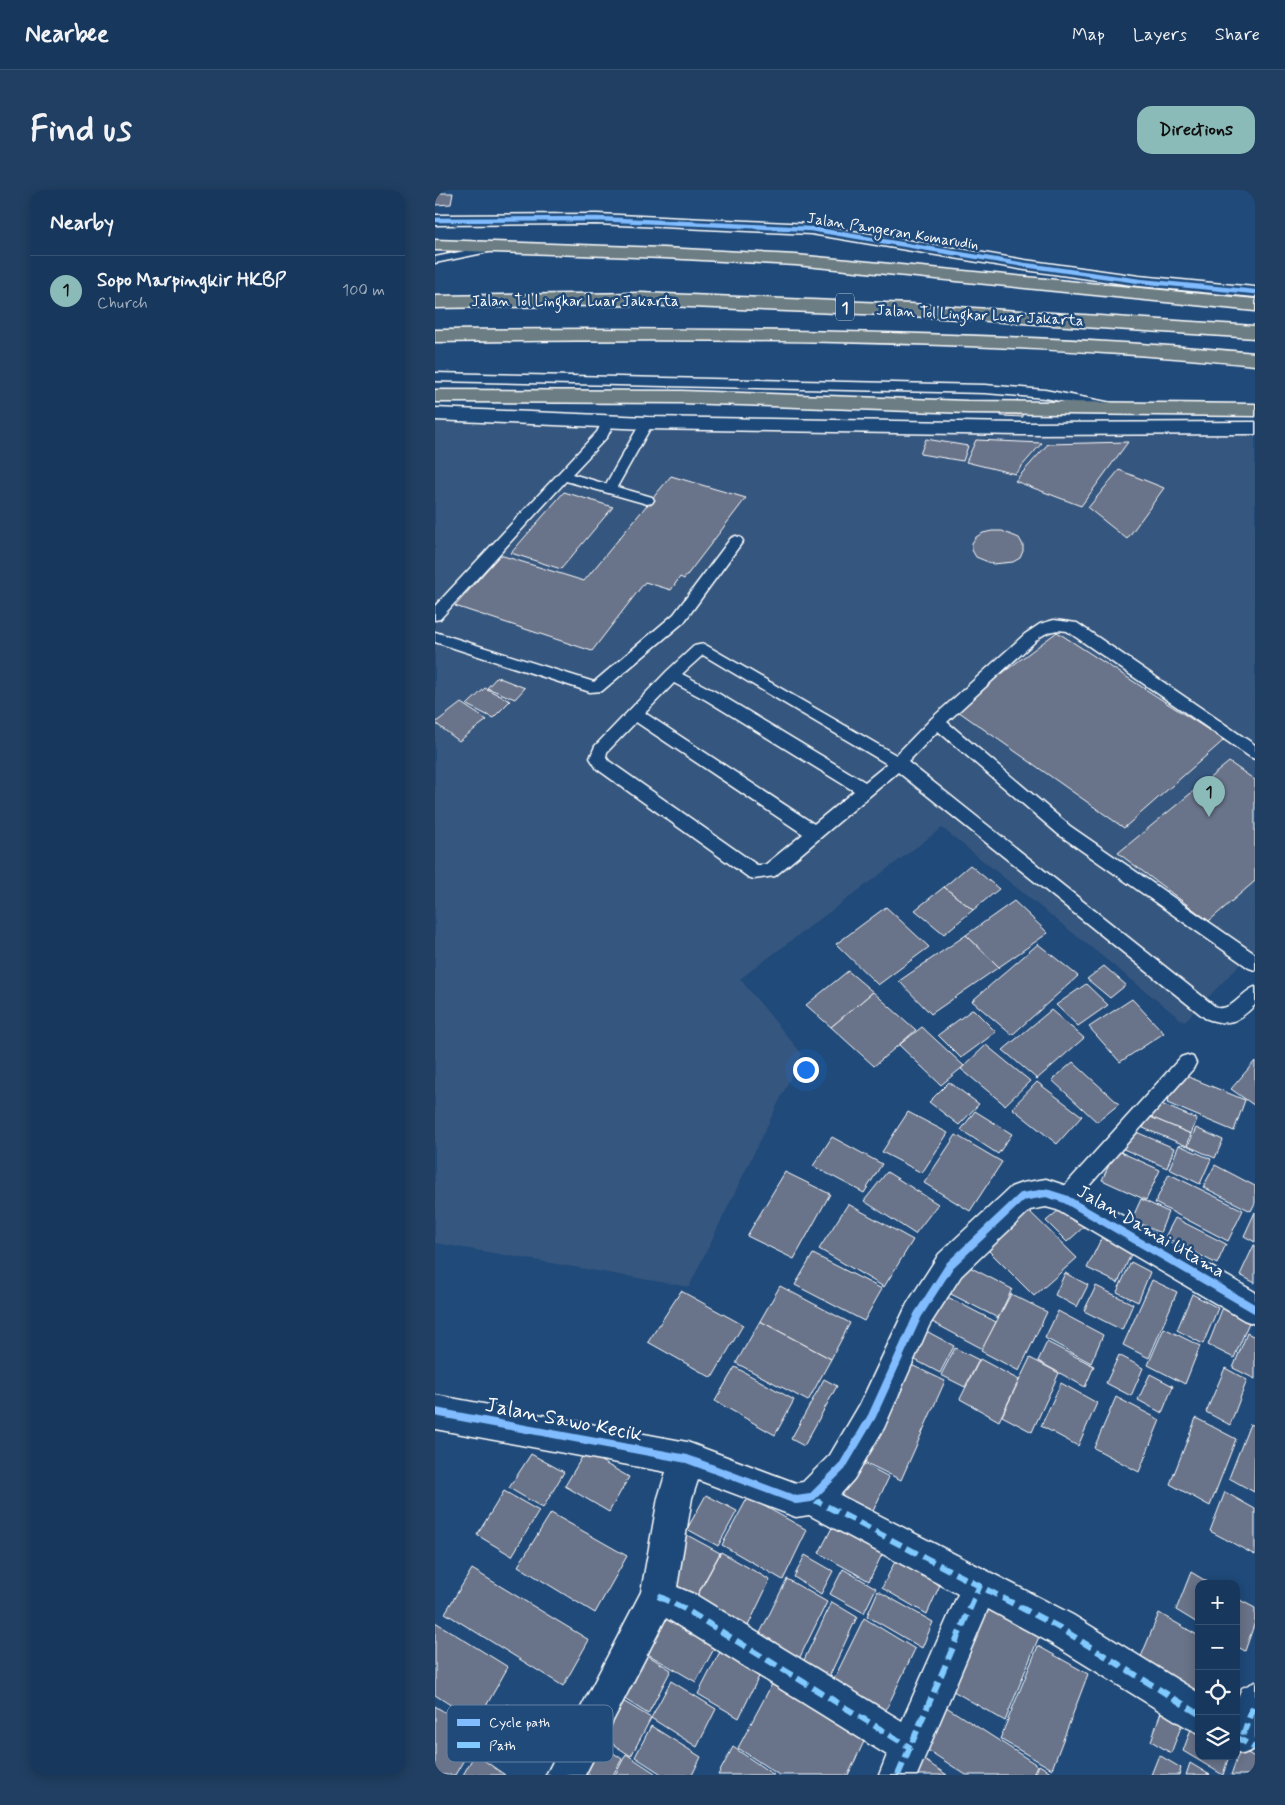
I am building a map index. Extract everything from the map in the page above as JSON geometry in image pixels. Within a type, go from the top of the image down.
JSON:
[{"type":"highway","points":[[435,245],[796,260],[1255,305]]},
{"type":"highway","name":"Jalan Tol Lingkar Luar Jakarta","points":[[435,302],[641,299],[911,310],[1255,332]]},
{"type":"highway","name":"Jalan Tol Lingkar Luar Jakarta","points":[[435,336],[610,334],[905,338],[1199,354],[1255,359]]},
{"type":"highway","points":[[435,396],[683,397],[967,407],[1115,407],[1255,410]]},
{"type":"street","name":"Jalan Pangeran Komarudin","points":[[435,220],[597,219],[811,229],[1025,265],[1139,281],[1255,292]]},
{"type":"street","points":[[435,414],[647,423],[1021,429],[1255,428]]},
{"type":"street","points":[[1230,428],[1255,442]]},
{"type":"street","name":"Jalan Damai Utama","points":[[811,1498],[842,1467],[872,1416],[918,1315],[950,1265],[1022,1197],[1046,1193],[1065,1199],[1255,1308]]},
{"type":"street","name":"Jalan Sawo Kecik","points":[[435,1412],[687,1459]]},
{"type":"street","points":[[601,1705],[658,1596],[675,1498],[687,1459],[796,1500],[811,1498],[1059,1628],[1195,1712]]},
{"type":"street","points":[[658,1596],[683,1608],[905,1762],[980,1585]]},
{"type":"street","points":[[1245,1740],[1255,1701]]},
{"type":"street","points":[[565,1775],[572,1762]]},
{"type":"lane","points":[[435,260],[494,248]]},
{"type":"lane","points":[[435,377],[985,389],[1045,394],[1115,407]]},
{"type":"lane","points":[[435,615],[602,434],[609,421]]},
{"type":"lane","points":[[609,490],[647,423]]},
{"type":"lane","points":[[563,476],[647,500]]},
{"type":"lane","points":[[435,637],[590,687],[597,687],[679,618],[737,542]]},
{"type":"lane","points":[[1255,753],[1072,627],[1057,623],[1051,624],[1036,633],[937,722],[897,763],[769,871],[754,872],[603,765],[597,758],[601,750],[672,675],[699,650],[704,649],[897,763],[1211,1013],[1220,1017],[1228,1016],[1255,994]]},
{"type":"lane","points":[[672,675],[711,696],[865,790]]},
{"type":"lane","points":[[635,714],[814,833]]},
{"type":"lane","points":[[937,722],[1064,830],[1255,963]]},
{"type":"lane","points":[[1065,1199],[1187,1063]]},
{"type":"shaded area","points":[[435,414],[1255,428],[1255,949],[1184,1022],[942,828],[740,979],[802,1054],[689,1287],[435,1243]]},
{"type":"building","points":[[435,193],[453,193],[451,204],[435,205]]},
{"type":"building","points":[[1001,408],[1023,408],[1023,417],[1001,416]]},
{"type":"building","points":[[926,439],[968,446],[963,461],[920,454]]},
{"type":"building","points":[[976,440],[1042,443],[1015,474],[966,462]]},
{"type":"building","points":[[1128,442],[1081,506],[1015,481],[1048,444]]},
{"type":"building","points":[[1119,470],[1164,488],[1127,539],[1088,508]]},
{"type":"building","points":[[671,476],[746,498],[684,579],[680,577],[671,590],[645,582],[592,651],[455,606],[500,555],[584,581]]},
{"type":"building","points":[[564,492],[613,507],[561,569],[511,553]]},
{"type":"building","points":[[992,531],[1002,531],[1019,538],[1023,545],[1020,558],[1013,562],[993,564],[976,557],[972,550],[972,543],[976,537]]},
{"type":"building","points":[[1057,632],[1224,740],[1124,828],[955,709]]},
{"type":"building","points":[[497,677],[525,688],[515,699],[487,688]]},
{"type":"building","points":[[485,688],[510,701],[493,718],[467,705]]},
{"type":"building","points":[[461,703],[487,720],[459,741],[435,723]]},
{"type":"building","points":[[1229,762],[1255,780],[1255,881],[1209,921],[1118,853]]},
{"type":"building","points":[[970,865],[999,889],[973,910],[944,887]]},
{"type":"building","points":[[944,887],[973,910],[944,934],[915,910]]},
{"type":"building","points":[[1014,901],[1048,933],[999,967],[966,935]]},
{"type":"building","points":[[886,907],[929,947],[878,985],[836,944]]},
{"type":"building","points":[[966,935],[999,967],[931,1014],[899,981]]},
{"type":"building","points":[[1038,944],[1078,976],[1012,1035],[972,1001]]},
{"type":"building","points":[[1104,966],[1126,985],[1110,998],[1087,979]]},
{"type":"building","points":[[848,971],[873,992],[831,1027],[806,1005]]},
{"type":"building","points":[[1086,984],[1108,1005],[1078,1026],[1056,1005]]},
{"type":"building","points":[[873,992],[916,1030],[874,1066],[831,1027]]},
{"type":"building","points":[[1132,999],[1164,1033],[1120,1062],[1089,1027]]},
{"type":"building","points":[[973,1009],[996,1032],[961,1058],[938,1035]]},
{"type":"building","points":[[1051,1010],[1084,1038],[1037,1079],[1003,1050]]},
{"type":"building","points":[[922,1027],[964,1066],[941,1085],[899,1045]]},
{"type":"building","points":[[986,1045],[1030,1081],[1005,1105],[961,1069]]},
{"type":"building","points":[[1255,1061],[1255,1106],[1231,1089]]},
{"type":"building","points":[[1073,1062],[1119,1104],[1097,1122],[1052,1080]]},
{"type":"building","points":[[1179,1073],[1245,1100],[1234,1131],[1167,1103]]},
{"type":"building","points":[[949,1082],[979,1104],[959,1125],[929,1102]]},
{"type":"building","points":[[1037,1082],[1082,1116],[1057,1144],[1012,1108]]},
{"type":"building","points":[[1154,1101],[1197,1119],[1191,1134],[1148,1116]]},
{"type":"building","points":[[975,1111],[1012,1134],[998,1154],[961,1130]]},
{"type":"building","points":[[908,1112],[948,1133],[922,1173],[882,1152]]},
{"type":"building","points":[[1148,1116],[1191,1134],[1187,1146],[1143,1128]]},
{"type":"building","points":[[1196,1128],[1223,1140],[1215,1158],[1188,1146]]},
{"type":"building","points":[[1129,1129],[1174,1148],[1167,1168],[1121,1148]]},
{"type":"building","points":[[956,1135],[1002,1162],[970,1211],[924,1183]]},
{"type":"building","points":[[832,1137],[882,1164],[864,1193],[813,1166]]},
{"type":"building","points":[[1179,1145],[1211,1159],[1200,1184],[1169,1169]]},
{"type":"building","points":[[1116,1150],[1160,1170],[1146,1200],[1102,1180]]},
{"type":"building","points":[[1215,1165],[1255,1186],[1255,1203],[1251,1211],[1203,1187]]},
{"type":"building","points":[[785,1172],[830,1194],[794,1259],[747,1236]]},
{"type":"building","points":[[887,1172],[938,1204],[915,1234],[864,1201]]},
{"type":"building","points":[[1169,1174],[1243,1210],[1228,1241],[1155,1203]]},
{"type":"building","points":[[1141,1199],[1168,1212],[1160,1233],[1132,1219]]},
{"type":"building","points":[[848,1204],[913,1240],[884,1287],[819,1249]]},
{"type":"building","points":[[1066,1204],[1087,1224],[1067,1242],[1046,1221]]},
{"type":"building","points":[[1023,1205],[1077,1258],[1034,1296],[980,1242]]},
{"type":"building","points":[[1255,1212],[1255,1242],[1244,1236]]},
{"type":"building","points":[[1175,1218],[1226,1244],[1217,1264],[1165,1237]]},
{"type":"building","points":[[1103,1235],[1133,1250],[1118,1283],[1087,1268]]},
{"type":"building","points":[[1255,1245],[1255,1283],[1240,1275]]},
{"type":"building","points":[[813,1254],[882,1289],[864,1321],[795,1285]]},
{"type":"building","points":[[956,1260],[1012,1289],[998,1318],[941,1289]]},
{"type":"building","points":[[1131,1262],[1150,1272],[1138,1302],[1117,1292]]},
{"type":"building","points":[[1065,1273],[1088,1285],[1077,1307],[1055,1295]]},
{"type":"building","points":[[1152,1280],[1177,1292],[1149,1358],[1123,1345]]},
{"type":"building","points":[[780,1286],[850,1323],[831,1359],[760,1321]]},
{"type":"building","points":[[1096,1286],[1133,1304],[1122,1330],[1084,1311]]},
{"type":"building","points":[[934,1290],[996,1322],[983,1349],[921,1316]]},
{"type":"building","points":[[681,1291],[743,1325],[712,1378],[648,1342]]},
{"type":"building","points":[[1011,1294],[1047,1312],[1019,1371],[981,1351]]},
{"type":"building","points":[[1192,1294],[1218,1308],[1203,1344],[1177,1330]]},
{"type":"building","points":[[1223,1307],[1250,1320],[1234,1358],[1208,1345]]},
{"type":"building","points":[[1058,1311],[1103,1335],[1091,1363],[1045,1338]]},
{"type":"building","points":[[760,1321],[831,1359],[808,1401],[736,1363]]},
{"type":"building","points":[[917,1326],[954,1346],[940,1373],[902,1353]]},
{"type":"building","points":[[1164,1328],[1200,1346],[1185,1384],[1148,1365]]},
{"type":"building","points":[[1247,1333],[1255,1337],[1255,1379],[1233,1368]]},
{"type":"building","points":[[1047,1342],[1094,1366],[1085,1387],[1038,1361]]},
{"type":"building","points":[[955,1348],[979,1360],[965,1387],[941,1375]]},
{"type":"building","points":[[1119,1355],[1143,1368],[1131,1396],[1106,1383]]},
{"type":"building","points":[[1030,1358],[1059,1373],[1032,1432],[1002,1416]]},
{"type":"building","points":[[980,1359],[1019,1380],[999,1421],[960,1399]]},
{"type":"building","points":[[905,1362],[945,1381],[901,1480],[860,1460]]},
{"type":"building","points":[[735,1367],[794,1400],[775,1435],[715,1401]]},
{"type":"building","points":[[1225,1368],[1247,1380],[1230,1425],[1206,1412]]},
{"type":"building","points":[[1150,1374],[1173,1386],[1162,1413],[1138,1400]]},
{"type":"building","points":[[824,1379],[837,1386],[804,1446],[791,1439]]},
{"type":"building","points":[[1061,1383],[1097,1403],[1078,1446],[1041,1426]]},
{"type":"building","points":[[1116,1397],[1160,1420],[1139,1472],[1094,1448]]},
{"type":"building","points":[[1196,1418],[1236,1439],[1210,1506],[1170,1484]]},
{"type":"building","points":[[1250,1424],[1255,1427],[1254,1492],[1229,1478]]},
{"type":"building","points":[[585,1452],[629,1477],[609,1512],[565,1486]]},
{"type":"building","points":[[531,1454],[564,1472],[543,1508],[509,1488]]},
{"type":"building","points":[[851,1457],[889,1477],[866,1526],[827,1504]]},
{"type":"building","points":[[504,1491],[539,1511],[512,1556],[477,1535]]},
{"type":"building","points":[[1225,1492],[1255,1509],[1255,1555],[1210,1531]]},
{"type":"building","points":[[706,1495],[737,1511],[718,1546],[687,1529]]},
{"type":"building","points":[[748,1497],[807,1530],[783,1580],[722,1545]]},
{"type":"building","points":[[551,1513],[627,1556],[595,1613],[518,1566]]},
{"type":"building","points":[[839,1514],[888,1542],[869,1581],[819,1553]]},
{"type":"building","points":[[687,1535],[720,1553],[696,1597],[664,1579]]},
{"type":"building","points":[[721,1552],[770,1580],[746,1630],[695,1600]]},
{"type":"building","points":[[899,1553],[943,1578],[927,1614],[882,1588]]},
{"type":"building","points":[[805,1555],[833,1571],[821,1594],[794,1577]]},
{"type":"building","points":[[472,1569],[589,1640],[563,1686],[445,1613]]},
{"type":"building","points":[[843,1569],[876,1588],[864,1613],[830,1594]]},
{"type":"building","points":[[1191,1572],[1204,1580],[1195,1580],[1195,1622],[1176,1610]]},
{"type":"building","points":[[787,1579],[827,1602],[798,1661],[758,1637]]},
{"type":"building","points":[[878,1591],[933,1622],[922,1648],[867,1616]]},
{"type":"building","points":[[660,1598],[722,1634],[696,1682],[634,1646]]},
{"type":"building","points":[[1240,1600],[1255,1608],[1255,1622],[1245,1651],[1240,1648]]},
{"type":"building","points":[[832,1602],[857,1617],[829,1677],[803,1662]]},
{"type":"building","points":[[984,1603],[1040,1634],[1005,1721],[948,1688]]},
{"type":"building","points":[[1159,1613],[1195,1634],[1195,1704],[1136,1669]]},
{"type":"building","points":[[864,1618],[915,1649],[885,1712],[834,1679]]},
{"type":"building","points":[[435,1622],[508,1667],[487,1705],[451,1705],[435,1695]]},
{"type":"building","points":[[725,1642],[764,1666],[739,1718],[698,1694]]},
{"type":"building","points":[[1038,1646],[1088,1674],[1052,1769],[1000,1739]]},
{"type":"building","points":[[636,1648],[671,1670],[648,1714],[612,1691]]},
{"type":"building","points":[[780,1669],[870,1729],[848,1775],[779,1775],[738,1748]]},
{"type":"building","points":[[671,1681],[716,1709],[697,1747],[651,1718]]},
{"type":"building","points":[[613,1695],[651,1718],[631,1756],[613,1744],[613,1705],[608,1705]]},
{"type":"building","points":[[937,1701],[1037,1765],[1033,1775],[966,1775],[917,1743]]},
{"type":"building","points":[[435,1706],[447,1714],[447,1762],[463,1762],[455,1775],[435,1775]]},
{"type":"building","points":[[1161,1712],[1182,1724],[1171,1753],[1151,1741]]},
{"type":"building","points":[[1195,1718],[1195,1758],[1183,1751]]},
{"type":"building","points":[[651,1726],[701,1757],[692,1775],[663,1775],[635,1757]]},
{"type":"building","points":[[733,1747],[774,1775],[718,1775]]},
{"type":"building","points":[[1240,1749],[1255,1757],[1255,1775],[1231,1775],[1236,1760],[1240,1760]]},
{"type":"building","points":[[912,1752],[947,1775],[901,1775]]},
{"type":"building","points":[[613,1753],[622,1759],[613,1775],[573,1775],[578,1762],[613,1762]]},
{"type":"building","points":[[626,1754],[655,1773],[654,1775],[615,1775]]},
{"type":"building","points":[[1159,1755],[1181,1768],[1179,1775],[1151,1775]]},
{"type":"building","points":[[1198,1760],[1228,1760],[1223,1775]]},
{"type":"building","points":[[470,1762],[486,1762],[505,1775],[463,1775]]},
{"type":"building","points":[[1190,1763],[1210,1775],[1186,1775]]},
{"type":"building","points":[[1039,1765],[1056,1775],[1035,1775]]},
{"type":"marked path","points":[[811,1498],[1060,1628],[1195,1712]]},
{"type":"marked path","points":[[898,1775],[980,1585]]},
{"type":"marked path","points":[[658,1596],[683,1608],[911,1748]]},
{"type":"marked path","points":[[1243,1735],[1255,1701]]},
{"type":"marked path","points":[[1240,1739],[1255,1748]]},
{"type":"cycle path","points":[[435,220],[597,219],[811,229],[1025,265],[1139,281],[1255,292]]},
{"type":"cycle path","points":[[435,1412],[687,1459],[796,1500],[811,1498],[842,1467],[872,1416],[918,1315],[950,1265],[1022,1197],[1046,1193],[1065,1199],[1255,1309]]},
{"type":"place","name":"Sopo Marpingkir HKBP","points":[[1209,817]]}]
